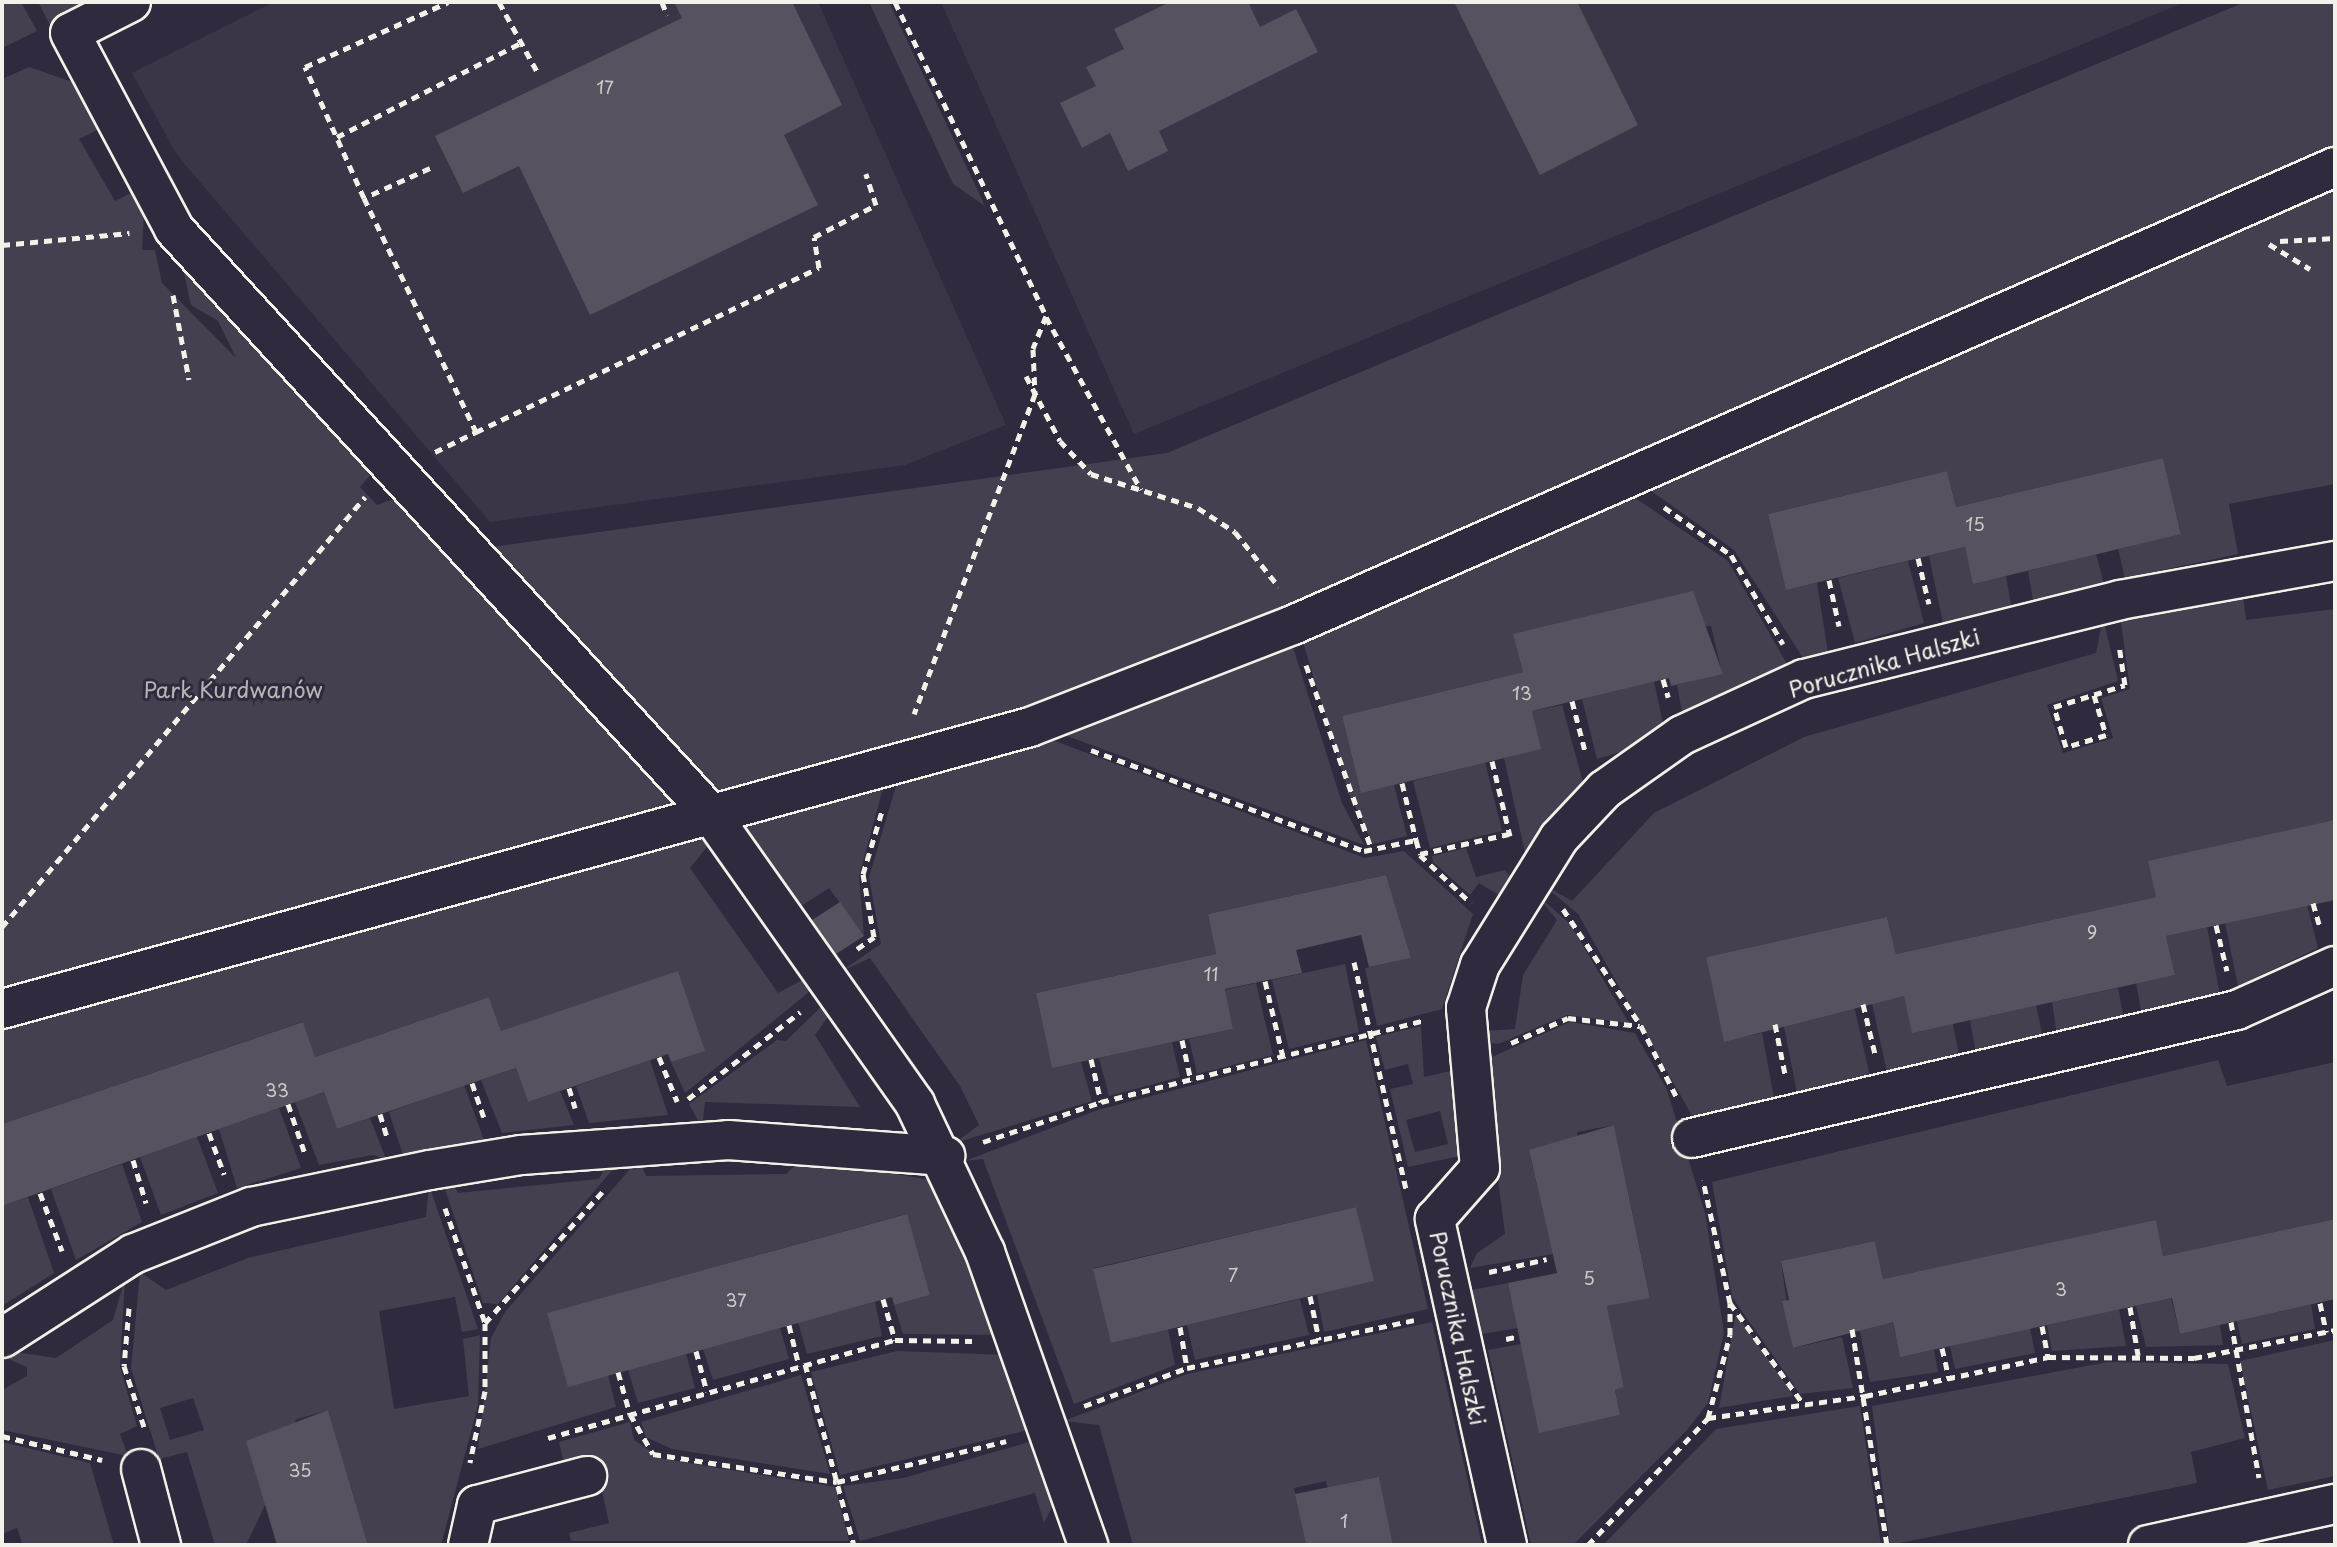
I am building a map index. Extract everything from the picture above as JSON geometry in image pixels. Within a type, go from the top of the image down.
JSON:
[{"type":"street","points":[[131,2],[70,33],[174,229],[390,468],[710,813],[829,980],[945,1156],[1050,1424],[1083,1544]]},
{"type":"street","points":[[2,1009],[1030,727],[1293,625],[1621,476],[2335,167]]},
{"type":"street","name":"Porucznika Halszki","points":[[1507,1545],[1453,1312],[1435,1219],[1480,1168],[1467,1056],[1466,1008],[1497,929],[1528,878],[1604,790],[1682,735],[1804,679],[2244,573],[2335,561]]},
{"type":"street","points":[[1692,1138],[2237,1010],[2335,966]]},
{"type":"street","points":[[2,1338],[133,1254],[251,1207],[521,1155],[645,1143],[728,1140],[945,1156]]},
{"type":"street","points":[[141,1469],[161,1545]]},
{"type":"street","points":[[468,1545],[477,1505],[587,1476]]},
{"type":"street","points":[[2148,1545],[2335,1504]]},
{"type":"path","points":[[448,2],[305,67],[476,432],[819,268],[814,237],[876,205],[866,174]]},
{"type":"path","points":[[499,2],[539,75]]},
{"type":"path","points":[[662,2],[667,15]]},
{"type":"path","points":[[895,2],[1046,316],[1141,490]]},
{"type":"path","points":[[337,137],[521,43]]},
{"type":"path","points":[[364,198],[430,168]]},
{"type":"path","points":[[2,245],[174,229]]},
{"type":"path","points":[[2265,242],[2310,269]]},
{"type":"path","points":[[172,290],[189,380]]},
{"type":"path","points":[[829,980],[874,937],[863,874],[895,765],[1035,394],[1033,349],[1046,316]]},
{"type":"path","points":[[1026,376],[1060,441],[1091,474],[1198,508],[1235,532],[1273,572],[1293,625],[1347,797],[1372,850]]},
{"type":"path","points":[[2,927],[390,468]]},
{"type":"path","points":[[1621,476],[1731,555],[1804,679]]},
{"type":"path","points":[[1918,558],[1932,614]]},
{"type":"path","points":[[1829,580],[1842,639]]},
{"type":"path","points":[[2094,695],[2106,735],[2066,747],[2054,707],[2125,685]]},
{"type":"path","points":[[1030,727],[1372,850],[1416,840]]},
{"type":"path","points":[[1492,761],[1517,869],[1574,918],[1641,1026],[1692,1138],[1730,1303],[1730,1335],[1708,1418],[1588,1545]]},
{"type":"path","points":[[1402,783],[1420,854],[1497,929]]},
{"type":"path","points":[[1420,854],[1509,834]]},
{"type":"path","points":[[2216,925],[2229,978]]},
{"type":"path","points":[[1354,962],[1370,1035]]},
{"type":"path","points":[[1265,981],[1283,1057]]},
{"type":"path","points":[[945,1156],[1101,1102],[1466,1008]]},
{"type":"path","points":[[1467,1056],[1568,1018],[1641,1026]]},
{"type":"path","points":[[485,1323],[679,1106],[787,1023]]},
{"type":"path","points":[[1182,1040],[1191,1081]]},
{"type":"path","points":[[659,1057],[679,1106]]},
{"type":"path","points":[[1091,1059],[1101,1102]]},
{"type":"path","points":[[472,1083],[486,1124]]},
{"type":"path","points":[[288,1104],[311,1170]]},
{"type":"path","points":[[209,1133],[227,1181]]},
{"type":"path","points":[[133,1160],[149,1210]]},
{"type":"path","points":[[40,1193],[64,1257]]},
{"type":"path","points":[[461,1252],[485,1323],[485,1391],[470,1461],[485,1456]]},
{"type":"path","points":[[1310,1296],[1319,1340]]},
{"type":"path","points":[[883,1299],[895,1340]]},
{"type":"path","points":[[1730,1303],[1804,1405]]},
{"type":"path","points":[[2320,1303],[2326,1332]]},
{"type":"path","points":[[2130,1307],[2138,1355]]},
{"type":"path","points":[[1050,1424],[1187,1368],[1453,1312]]},
{"type":"path","points":[[2231,1322],[2268,1518]]},
{"type":"path","points":[[789,1325],[854,1545]]},
{"type":"path","points":[[2042,1326],[2048,1357]]},
{"type":"path","points":[[1180,1327],[1187,1368]]},
{"type":"path","points":[[1852,1329],[1865,1396],[1869,1469],[1887,1545]]},
{"type":"path","points":[[1708,1418],[1865,1396],[2048,1357],[2138,1355],[2194,1358],[2335,1330]]},
{"type":"path","points":[[543,1440],[895,1340],[1020,1342]]},
{"type":"path","points":[[1942,1348],[1949,1378]]},
{"type":"path","points":[[696,1351],[707,1392]]},
{"type":"path","points":[[2,1436],[141,1469],[144,1426],[124,1366]]},
{"type":"path","points":[[618,1372],[630,1414],[653,1454],[837,1482],[1005,1442]]},
{"type":"shaded area","points":[[274,2],[818,2],[1006,425],[905,465],[490,522],[177,155],[132,73]]},
{"type":"shaded area","points":[[941,2],[2185,2],[1134,434]]},
{"type":"green space","points":[[2,2],[21,2],[37,31],[2,48]]},
{"type":"green space","points":[[38,2],[100,2],[50,25]]},
{"type":"green space","points":[[869,2],[889,2],[985,206],[953,184]]},
{"type":"green space","name":"Park Kurdwanów","points":[[2245,2],[2335,2],[2335,484],[2229,504],[2238,554],[2125,578],[2118,549],[2181,533],[2163,458],[1956,507],[1947,471],[1768,514],[1786,589],[1817,583],[1828,653],[1805,661],[1734,550],[1643,485],[2168,252],[2160,221],[1243,630],[973,727],[2,991],[2,79],[29,67],[75,83],[97,130],[79,139],[115,201],[133,192],[144,211],[142,250],[155,250],[162,283],[236,358],[218,321],[191,305],[181,260],[371,474],[360,487],[377,505],[396,498],[448,553],[1167,453]]},
{"type":"green space","points":[[1625,491],[1728,561],[1791,671],[1683,718],[1677,685],[1722,673],[1711,626],[1514,635],[1523,672],[1342,716],[1361,792],[1394,785],[1407,836],[1373,844],[1349,794],[1302,639]]},
{"type":"green space","points":[[1965,547],[1974,583],[2006,576],[2013,617],[1945,633],[1929,556]]},
{"type":"green space","points":[[2096,554],[2105,588],[2034,606],[2028,571]]},
{"type":"green space","points":[[1908,561],[1924,623],[1855,643],[1838,578]]},
{"type":"green space","points":[[2242,588],[2246,620],[2335,609],[2335,820],[2156,897],[1896,954],[1887,917],[1706,957],[1724,1041],[1762,1033],[1775,1103],[1695,1121],[1578,914],[1542,884],[1572,901],[1654,813],[1804,737],[2096,653],[2103,618],[2118,681],[2047,705],[2063,753],[2113,738],[2101,698],[2130,689],[2120,615]]},
{"type":"green space","points":[[1292,644],[1342,803],[1364,845],[1056,732]]},
{"type":"green space","points":[[1654,681],[1666,738],[1597,759],[1582,699]]},
{"type":"green space","points":[[1562,705],[1585,790],[1526,857],[1504,758],[1540,749],[1532,711]]},
{"type":"green space","points":[[1047,738],[1365,858],[1404,851],[1473,914],[1442,1009],[1377,1026],[1365,968],[1411,958],[1386,875],[1208,914],[1216,954],[1036,993],[1052,1067],[1081,1062],[1092,1101],[955,1143],[979,1125],[960,1086],[870,958],[840,972],[881,944],[869,877],[898,779]]},
{"type":"green space","points":[[1485,762],[1502,831],[1430,848],[1413,781]]},
{"type":"green space","points":[[884,785],[859,876],[864,936],[829,888],[795,910],[742,828]]},
{"type":"green space","points":[[706,834],[710,843],[690,868],[778,993],[808,977],[814,988],[685,1093],[671,1062],[704,1051],[501,1031],[489,997],[315,1057],[302,1022],[2,1124],[2,1025]]},
{"type":"green space","points":[[1466,848],[1476,877],[1505,870],[1512,878],[1499,895],[1479,883],[1470,895],[1433,862],[1432,856]]},
{"type":"green space","points":[[1537,895],[1570,924],[1629,1023],[1567,1015],[1498,1044],[1482,1041],[1484,1031],[1515,1029],[1523,975],[1557,920]]},
{"type":"green space","points":[[2307,905],[2318,948],[2238,986],[2225,923]]},
{"type":"green space","points":[[2207,927],[2220,995],[2142,1016],[2136,983],[2175,975],[2166,936]]},
{"type":"green space","points":[[1345,964],[1359,1032],[1289,1049],[1272,980]]},
{"type":"green space","points":[[1256,983],[1273,1055],[1197,1074],[1189,1039],[1233,1029],[1225,990]]},
{"type":"green space","points":[[2118,988],[2124,1020],[2057,1035],[2052,1002]]},
{"type":"green space","points":[[1904,995],[1953,1024],[1960,1060],[1888,1077],[1872,1003]]},
{"type":"green space","points":[[825,1003],[830,1014],[815,1035],[860,1107],[705,1102],[702,1128],[689,1104],[777,1040],[786,1041]]},
{"type":"green space","points":[[2036,1005],[2043,1038],[1976,1054],[1970,1020]]},
{"type":"green space","points":[[1854,1006],[1871,1081],[1798,1098],[1783,1022]]},
{"type":"green space","points":[[1570,1022],[1635,1033],[1667,1090],[1705,1213],[1724,1332],[1708,1403],[1687,1430],[1573,1545],[1531,1545],[1488,1350],[1521,1344],[1540,1432],[1620,1415],[1615,1390],[1624,1387],[1607,1306],[1650,1297],[1614,1125],[1577,1132],[1580,1148],[1569,1141],[1529,1151],[1553,1254],[1470,1268],[1477,1253],[1505,1234],[1483,1061]]},
{"type":"green space","points":[[1421,1026],[1424,1077],[1455,1070],[1465,1155],[1408,1167],[1390,1089],[1413,1084],[1408,1064],[1385,1070],[1376,1037]],"holes":[[[1440,1111],[1448,1144],[1415,1152],[1406,1120]]]},
{"type":"green space","points":[[1366,1040],[1428,1309],[1324,1332],[1317,1294],[1373,1281],[1356,1207],[1094,1268],[1111,1343],[1168,1329],[1175,1365],[1074,1404],[983,1159],[965,1161],[1098,1110]]},
{"type":"green space","points":[[1172,1042],[1180,1077],[1109,1096],[1099,1058]]},
{"type":"green space","points":[[650,1060],[668,1115],[589,1123],[576,1086]]},
{"type":"green space","points":[[2218,1060],[2227,1086],[2335,1062],[2335,1219],[2163,1256],[2156,1221],[1883,1279],[1875,1241],[1781,1261],[1793,1348],[1842,1337],[1853,1388],[1800,1394],[1732,1297],[1712,1182]]},
{"type":"green space","points":[[516,1068],[528,1102],[560,1091],[574,1125],[502,1133],[481,1080]]},
{"type":"green space","points":[[464,1085],[484,1140],[403,1155],[389,1112]]},
{"type":"green space","points":[[324,1092],[337,1129],[370,1118],[386,1159],[373,1155],[319,1165],[295,1102]]},
{"type":"green space","points":[[279,1108],[301,1168],[237,1188],[219,1129]]},
{"type":"green space","points":[[197,1137],[218,1193],[161,1215],[140,1157]]},
{"type":"green space","points":[[803,1158],[930,1180],[942,1192],[1003,1335],[903,1334],[894,1305],[930,1295],[906,1214],[548,1313],[568,1386],[608,1375],[616,1407],[478,1449],[491,1338],[505,1312],[639,1159],[646,1176],[786,1174]]},
{"type":"green space","points":[[620,1161],[498,1304],[483,1303],[443,1183],[451,1181],[458,1193],[599,1179],[608,1162]]},
{"type":"green space","points":[[122,1164],[142,1222],[76,1260],[51,1189]]},
{"type":"green space","points":[[429,1185],[478,1329],[462,1332],[455,1297],[379,1311],[394,1409],[469,1396],[463,1339],[480,1335],[478,1405],[441,1545],[368,1545],[328,1410],[295,1420],[298,1436],[246,1545],[215,1545],[187,1452],[159,1459],[131,1369],[140,1272],[166,1290],[248,1258],[426,1217]],"holes":[[[193,1398],[204,1430],[170,1440],[160,1408]]]},
{"type":"green space","points":[[28,1197],[54,1273],[2,1306],[2,1206]]},
{"type":"green space","points":[[125,1278],[120,1367],[137,1426],[120,1434],[128,1456],[2,1430],[2,1390],[27,1376],[27,1367],[4,1357],[8,1351],[56,1358],[113,1320]]},
{"type":"green space","points":[[1508,1283],[1518,1328],[1482,1334],[1472,1290]]},
{"type":"green space","points":[[2171,1298],[2180,1334],[2220,1325],[2223,1345],[2146,1347],[2136,1306]]},
{"type":"green space","points":[[1300,1299],[1309,1335],[1195,1360],[1187,1325]]},
{"type":"green space","points":[[875,1302],[882,1336],[807,1354],[798,1322]]},
{"type":"green space","points":[[2311,1304],[2315,1329],[2242,1344],[2237,1321]]},
{"type":"green space","points":[[2119,1309],[2126,1346],[2052,1351],[2047,1325]]},
{"type":"green space","points":[[1736,1313],[1793,1395],[1793,1396],[1719,1408]]},
{"type":"green space","points":[[1892,1320],[1900,1356],[1934,1350],[1938,1372],[1870,1382],[1859,1327]]},
{"type":"green space","points":[[1432,1322],[1482,1545],[1393,1545],[1379,1478],[1330,1497],[1326,1481],[1294,1488],[1306,1545],[1133,1545],[1099,1425],[1064,1421],[1187,1374]]},
{"type":"green space","points":[[780,1328],[789,1359],[713,1380],[703,1349]]},
{"type":"green space","points":[[2030,1328],[2035,1353],[1955,1369],[1950,1346]]},
{"type":"green space","points":[[2335,1340],[2335,1476],[2268,1490],[2240,1361]]},
{"type":"green space","points":[[897,1351],[1009,1355],[1037,1428],[840,1475],[811,1372]]},
{"type":"green space","points":[[686,1353],[695,1388],[638,1403],[628,1370]]},
{"type":"green space","points":[[2108,1362],[2228,1364],[2245,1438],[2191,1452],[2197,1483],[1890,1545],[1872,1406]]},
{"type":"green space","points":[[801,1375],[830,1474],[672,1449],[646,1437],[641,1422]]},
{"type":"green space","points":[[1860,1406],[1881,1545],[1603,1545],[1716,1429]]},
{"type":"green space","points":[[630,1422],[634,1440],[663,1459],[835,1487],[849,1541],[571,1541],[569,1533],[609,1523],[602,1491],[571,1494],[559,1442]]},
{"type":"green space","points":[[1040,1439],[1054,1503],[1044,1523],[1035,1493],[860,1541],[843,1486],[903,1478]]},
{"type":"green space","points":[[2,1442],[90,1463],[114,1545],[23,1545],[17,1528],[2,1534]]},
{"type":"building","points":[[674,2],[792,2],[842,105],[784,135],[818,205],[590,315],[519,166],[463,193],[435,136],[682,18]]},
{"type":"building","points":[[1170,2],[1248,2],[1260,27],[1296,9],[1318,52],[1159,131],[1168,151],[1128,171],[1110,133],[1082,148],[1060,103],[1096,86],[1086,67],[1124,49],[1114,29]]},
{"type":"building","points":[[1454,2],[1577,2],[1638,125],[1540,175]]},
{"type":"building","points":[[2163,458],[2181,534],[1973,584],[1965,547],[1786,590],[1768,514],[1947,471],[1956,507]]},
{"type":"building","points":[[1693,591],[1723,674],[1671,686],[1669,678],[1532,711],[1541,749],[1361,793],[1342,716],[1523,672],[1513,634]]},
{"type":"building","points":[[2335,820],[2335,900],[2166,936],[2175,975],[1912,1033],[1904,996],[1724,1042],[1706,957],[1887,917],[1896,954],[2156,897],[2148,861]]},
{"type":"building","points":[[1386,875],[1411,958],[1369,967],[1361,935],[1296,950],[1302,973],[1225,989],[1233,1029],[1052,1068],[1036,993],[1216,954],[1208,914]]},
{"type":"building","points":[[840,902],[864,936],[836,954],[812,920]]},
{"type":"building","points":[[678,971],[705,1051],[671,1062],[668,1054],[528,1102],[516,1068],[337,1129],[324,1092],[2,1206],[2,1124],[303,1022],[315,1057],[489,997],[501,1031]]},
{"type":"building","points":[[1614,1125],[1650,1298],[1607,1306],[1624,1387],[1615,1390],[1620,1415],[1539,1433],[1508,1283],[1557,1273],[1529,1150]]},
{"type":"building","points":[[1356,1207],[1374,1281],[1111,1343],[1093,1269]]},
{"type":"building","points":[[907,1214],[930,1295],[894,1305],[892,1297],[568,1387],[547,1313]]},
{"type":"building","points":[[2335,1219],[2335,1299],[2180,1334],[2172,1298],[1900,1357],[1893,1322],[1793,1348],[1782,1301],[1789,1300],[1781,1261],[1875,1241],[1883,1279],[2156,1220],[2163,1256]]},
{"type":"building","points":[[328,1410],[368,1545],[277,1545],[246,1441]]},
{"type":"building","points":[[1379,1477],[1393,1545],[1306,1545],[1295,1494]]}]
